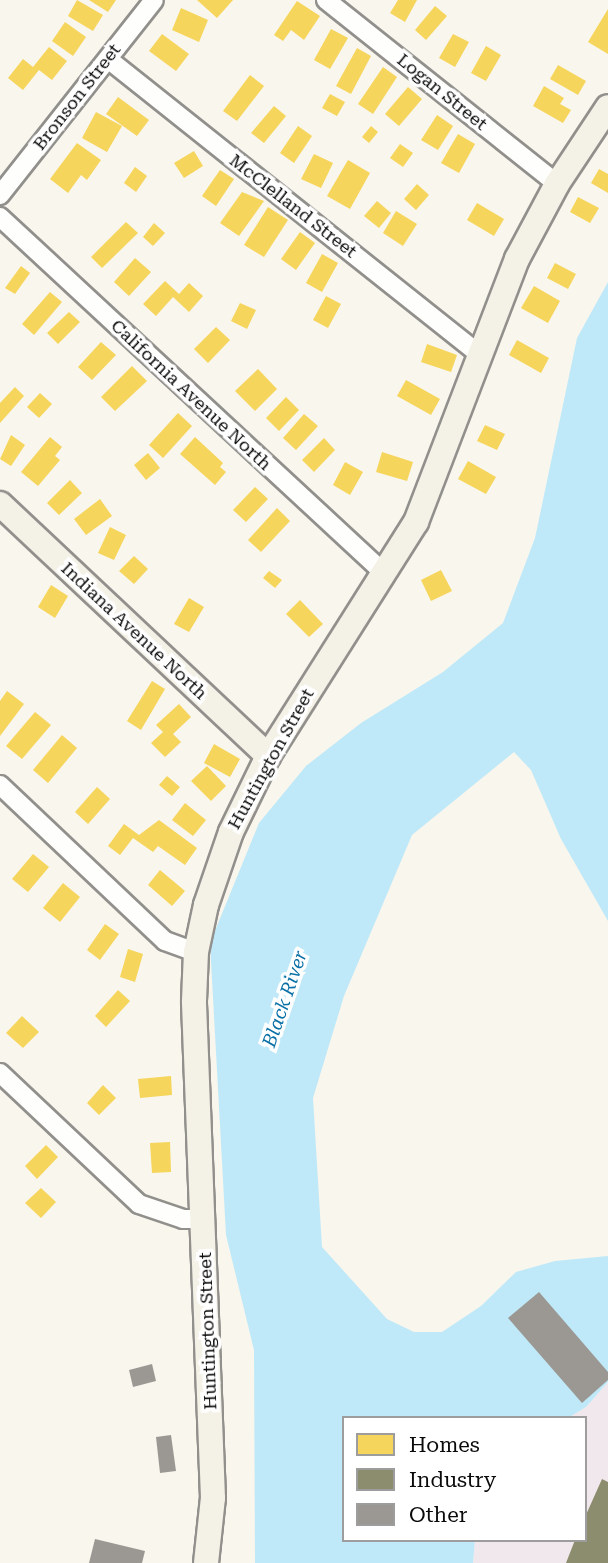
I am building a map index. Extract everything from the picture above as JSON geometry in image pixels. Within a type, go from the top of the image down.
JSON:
[{"type":"street","name":"Bronson Street","points":[[0,195],[154,0]]},
{"type":"street","name":"Logan Street","points":[[326,0],[557,184]]},
{"type":"street","name":"McClelland Street","points":[[108,59],[479,354]]},
{"type":"street","name":"Huntington Street","points":[[205,1563],[213,1498],[194,1001],[196,952],[230,832],[268,756],[416,522],[517,259],[557,184],[608,107]]},
{"type":"street","name":"California Avenue North","points":[[0,216],[383,572]]},
{"type":"street","name":"Indiana Avenue North","points":[[0,504],[268,756]]},
{"type":"street","points":[[0,785],[165,941],[196,952]]},
{"type":"street","points":[[0,1073],[139,1204],[183,1219],[203,1219]]},
{"type":"shaded area","points":[[608,1382],[608,1563],[473,1563],[475,1542],[587,1542],[587,1416],[571,1416],[586,1407]]},
{"type":"water","name":"Black River","points":[[608,282],[608,921],[561,839],[531,770],[514,752],[412,835],[344,996],[313,1098],[322,1247],[387,1319],[414,1332],[442,1332],[481,1306],[516,1272],[555,1261],[608,1256],[608,1382],[586,1407],[571,1416],[342,1416],[342,1542],[475,1542],[473,1563],[255,1563],[254,1350],[226,1235],[210,943],[259,823],[306,766],[361,723],[443,672],[503,623],[535,538],[577,338]]},
{"type":"building: Homes","points":[[77,0],[103,15],[93,31],[68,16]]},
{"type":"building: Homes","points":[[89,0],[116,0],[108,12]]},
{"type":"building: Homes","points":[[197,0],[233,0],[217,18]]},
{"type":"building: Homes","points":[[398,0],[417,0],[405,22],[390,13]]},
{"type":"building: Homes","points":[[297,1],[320,16],[304,40],[291,30],[283,41],[274,35]]},
{"type":"building: Homes","points":[[435,6],[447,16],[426,40],[415,30]]},
{"type":"building: Homes","points":[[181,8],[208,20],[199,42],[172,30]]},
{"type":"building: Homes","points":[[608,9],[608,54],[588,42]]},
{"type":"building: Homes","points":[[65,22],[86,37],[73,56],[52,41]]},
{"type":"building: Homes","points":[[331,29],[348,38],[330,69],[314,60]]},
{"type":"building: Homes","points":[[162,34],[189,54],[176,71],[149,51]]},
{"type":"building: Homes","points":[[453,34],[469,42],[455,67],[439,58]]},
{"type":"building: Homes","points":[[486,46],[501,55],[486,81],[471,73]]},
{"type":"building: Homes","points":[[49,47],[67,61],[52,80],[39,70],[23,90],[8,78],[23,59],[33,67]]},
{"type":"building: Homes","points":[[357,48],[371,56],[351,94],[336,86]]},
{"type":"building: Homes","points":[[558,65],[586,81],[578,95],[550,79]]},
{"type":"building: Homes","points":[[383,67],[397,77],[373,114],[358,104]]},
{"type":"building: Homes","points":[[250,75],[264,86],[237,121],[223,111]]},
{"type":"building: Homes","points":[[544,86],[564,98],[560,104],[571,110],[563,123],[533,106]]},
{"type":"building: Homes","points":[[408,87],[422,99],[399,126],[385,114]]},
{"type":"building: Homes","points":[[330,94],[345,102],[337,116],[322,108]]},
{"type":"building: Homes","points":[[118,97],[149,120],[137,136],[106,114]]},
{"type":"building: Homes","points":[[274,106],[286,116],[264,143],[251,133]]},
{"type":"building: Homes","points":[[96,112],[122,126],[107,152],[82,138]]},
{"type":"building: Homes","points":[[437,115],[453,126],[438,150],[421,140]]},
{"type":"building: Homes","points":[[298,126],[312,136],[294,163],[280,153]]},
{"type":"building: Homes","points":[[371,126],[378,132],[369,143],[362,137]]},
{"type":"building: Homes","points":[[458,134],[475,144],[459,173],[441,163]]},
{"type":"building: Homes","points":[[77,143],[101,160],[87,180],[81,175],[68,193],[50,179]]},
{"type":"building: Homes","points":[[400,144],[413,153],[403,167],[390,158]]},
{"type":"building: Homes","points":[[194,151],[203,166],[184,178],[174,163]]},
{"type":"building: Homes","points":[[314,154],[333,163],[321,188],[301,179]]},
{"type":"building: Homes","points":[[348,160],[370,173],[350,209],[327,196]]},
{"type":"building: Homes","points":[[135,167],[147,176],[136,192],[124,183]]},
{"type":"building: Homes","points":[[599,169],[608,174],[608,193],[591,183]]},
{"type":"building: Homes","points":[[220,170],[234,179],[216,206],[202,196]]},
{"type":"building: Homes","points":[[417,184],[429,195],[416,210],[404,199]]},
{"type":"building: Homes","points":[[242,192],[264,201],[239,236],[220,223]]},
{"type":"building: Homes","points":[[578,197],[599,208],[590,223],[570,212]]},
{"type":"building: Homes","points":[[377,201],[391,213],[379,228],[364,216]]},
{"type":"building: Homes","points":[[477,203],[504,219],[494,236],[467,220]]},
{"type":"building: Homes","points":[[268,207],[288,220],[264,257],[244,245]]},
{"type":"building: Homes","points":[[396,211],[417,224],[403,246],[383,233]]},
{"type":"building: Homes","points":[[126,222],[138,233],[102,268],[91,257]]},
{"type":"building: Homes","points":[[154,223],[165,233],[153,246],[143,237]]},
{"type":"building: Homes","points":[[300,232],[315,243],[296,270],[281,259]]},
{"type":"building: Homes","points":[[322,254],[338,263],[322,292],[306,283]]},
{"type":"building: Homes","points":[[135,258],[151,272],[129,296],[114,282]]},
{"type":"building: Homes","points":[[555,263],[576,274],[568,289],[547,278]]},
{"type":"building: Homes","points":[[21,266],[30,273],[15,294],[5,288]]},
{"type":"building: Homes","points":[[165,281],[179,294],[189,283],[203,296],[189,312],[173,297],[156,316],[143,304]]},
{"type":"building: Homes","points":[[534,286],[560,301],[548,323],[521,308]]},
{"type":"building: Homes","points":[[50,292],[62,302],[34,335],[22,324]]},
{"type":"building: Homes","points":[[326,296],[341,304],[328,328],[313,320]]},
{"type":"building: Homes","points":[[240,303],[256,310],[247,329],[231,321]]},
{"type":"building: Homes","points":[[69,312],[80,322],[58,344],[47,333]]},
{"type":"building: Homes","points":[[216,327],[230,340],[208,363],[194,349]]},
{"type":"building: Homes","points":[[517,340],[549,358],[541,373],[509,355]]},
{"type":"building: Homes","points":[[101,342],[116,355],[92,380],[78,367]]},
{"type":"building: Homes","points":[[427,344],[457,355],[451,372],[421,362]]},
{"type":"building: Homes","points":[[132,366],[147,381],[115,411],[101,397]]},
{"type":"building: Homes","points":[[258,369],[277,389],[255,411],[235,391]]},
{"type":"building: Homes","points":[[406,380],[440,399],[431,415],[397,396]]},
{"type":"building: Homes","points":[[15,387],[24,396],[0,423],[0,403]]},
{"type":"building: Homes","points":[[40,393],[52,404],[39,418],[27,407]]},
{"type":"building: Homes","points":[[286,397],[299,410],[279,431],[266,418]]},
{"type":"building: Homes","points":[[178,413],[192,426],[163,458],[149,445]]},
{"type":"building: Homes","points":[[304,414],[318,426],[296,450],[283,438]]},
{"type":"building: Homes","points":[[485,425],[505,434],[497,450],[477,441]]},
{"type":"building: Homes","points":[[11,435],[25,445],[11,466],[0,459]]},
{"type":"building: Homes","points":[[50,437],[62,447],[55,456],[60,460],[38,486],[21,472]]},
{"type":"building: Homes","points":[[195,437],[223,463],[220,467],[226,472],[215,485],[180,454]]},
{"type":"building: Homes","points":[[324,438],[335,450],[314,472],[302,460]]},
{"type":"building: Homes","points":[[382,452],[413,462],[407,481],[376,472]]},
{"type":"building: Homes","points":[[148,453],[160,468],[146,480],[134,465]]},
{"type":"building: Homes","points":[[468,461],[496,477],[486,494],[458,479]]},
{"type":"building: Homes","points":[[345,462],[363,472],[350,495],[333,485]]},
{"type":"building: Homes","points":[[70,480],[82,493],[59,515],[47,503]]},
{"type":"building: Homes","points":[[255,487],[268,499],[246,522],[233,510]]},
{"type":"building: Homes","points":[[100,499],[112,516],[86,535],[74,519]]},
{"type":"building: Homes","points":[[277,508],[290,521],[261,552],[248,540]]},
{"type":"building: Homes","points":[[110,527],[126,535],[114,560],[98,553]]},
{"type":"building: Homes","points":[[134,556],[148,569],[134,584],[119,571]]},
{"type":"building: Homes","points":[[441,570],[452,591],[431,601],[421,580]]},
{"type":"building: Homes","points":[[269,571],[282,580],[275,588],[263,578]]},
{"type":"building: Homes","points":[[51,585],[68,596],[55,618],[38,607]]},
{"type":"building: Homes","points":[[189,598],[204,607],[189,632],[174,624]]},
{"type":"building: Homes","points":[[300,600],[323,624],[309,637],[286,614]]},
{"type":"building: Homes","points":[[152,681],[165,689],[141,730],[127,721]]},
{"type":"building: Homes","points":[[7,691],[24,704],[0,736],[0,701]]},
{"type":"building: Homes","points":[[179,704],[191,717],[173,734],[181,742],[165,757],[151,743],[163,732],[156,725]]},
{"type":"building: Homes","points":[[35,712],[51,725],[22,759],[6,746]]},
{"type":"building: Homes","points":[[62,735],[77,748],[48,783],[33,770]]},
{"type":"building: Homes","points":[[214,744],[240,759],[230,777],[204,763]]},
{"type":"building: Homes","points":[[207,766],[226,786],[211,801],[191,781]]},
{"type":"building: Homes","points":[[167,776],[180,787],[172,796],[159,785]]},
{"type":"building: Homes","points":[[97,787],[110,799],[88,824],[75,812]]},
{"type":"building: Homes","points":[[185,803],[206,820],[193,836],[172,820]]},
{"type":"building: Homes","points":[[159,820],[197,848],[185,865],[158,846],[153,852],[133,838],[120,855],[108,846],[124,824],[139,835]]},
{"type":"building: Homes","points":[[33,854],[49,867],[28,892],[12,879]]},
{"type":"building: Homes","points":[[160,870],[185,891],[172,906],[148,885]]},
{"type":"building: Homes","points":[[63,883],[80,897],[60,922],[43,908]]},
{"type":"building: Homes","points":[[105,924],[119,934],[100,960],[87,950]]},
{"type":"building: Homes","points":[[128,949],[143,954],[135,982],[120,977]]},
{"type":"building: Homes","points":[[118,990],[130,1001],[106,1027],[95,1016]]},
{"type":"building: Homes","points":[[22,1016],[39,1032],[23,1048],[6,1033]]},
{"type":"building: Homes","points":[[171,1076],[172,1095],[140,1098],[138,1079]]},
{"type":"building: Homes","points":[[103,1085],[116,1098],[99,1115],[87,1103]]},
{"type":"building: Homes","points":[[170,1142],[171,1172],[152,1173],[150,1143]]},
{"type":"building: Homes","points":[[46,1145],[58,1157],[37,1179],[25,1166]]},
{"type":"building: Homes","points":[[41,1188],[56,1202],[41,1218],[25,1203]]},
{"type":"building: Industry","points":[[602,1479],[608,1482],[608,1563],[566,1563],[574,1542],[587,1542],[587,1513]]},
{"type":"building: Other","points":[[539,1292],[608,1372],[608,1380],[582,1403],[508,1318]]},
{"type":"building: Other","points":[[152,1364],[156,1381],[133,1387],[129,1370]]},
{"type":"building: Other","points":[[171,1435],[176,1471],[160,1473],[156,1437]]},
{"type":"building: Other","points":[[95,1539],[145,1551],[142,1563],[89,1563]]}]
